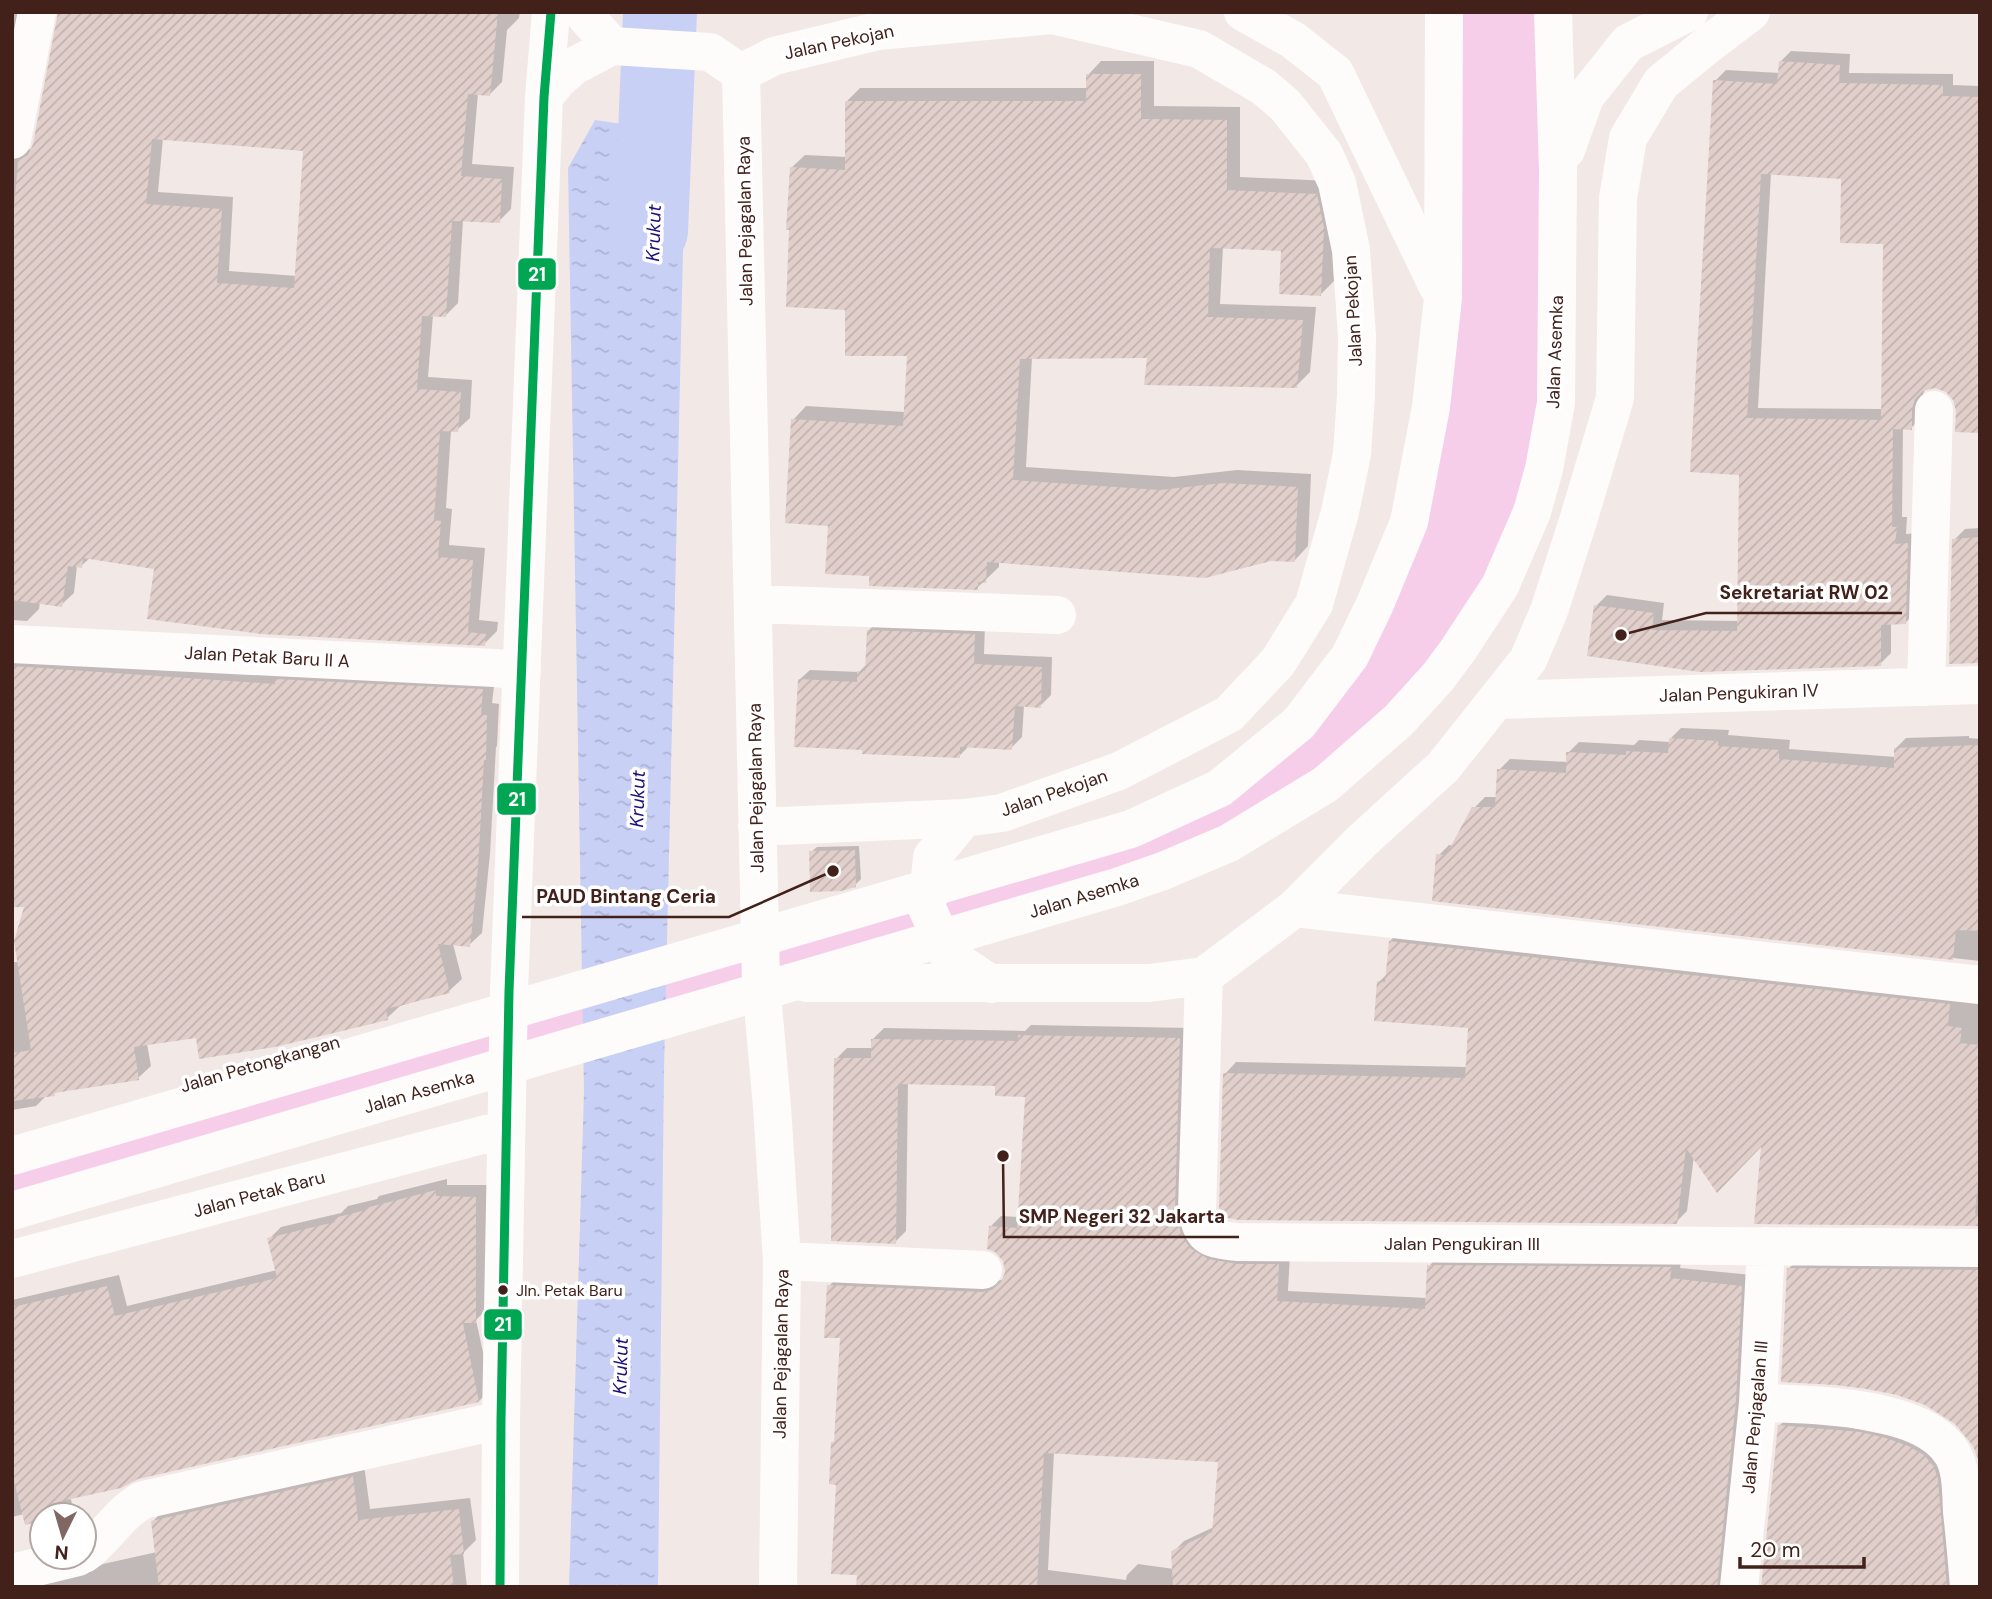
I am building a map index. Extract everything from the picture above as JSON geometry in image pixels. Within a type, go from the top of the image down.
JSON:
[{"type":"street","points":[[12,140],[37,12]]},
{"type":"street","points":[[500,1587],[509,991],[544,97],[551,12]]},
{"type":"street","points":[[582,12],[618,46]]},
{"type":"street","points":[[12,1156],[1130,829],[1220,788],[1299,723],[1350,656],[1376,604],[1409,522],[1431,407],[1443,298],[1444,12]]},
{"type":"street","name":"Jalan Asemka","points":[[12,1210],[1117,887],[1229,844],[1326,784],[1399,720],[1438,677],[1500,586],[1532,512],[1544,469],[1556,403],[1558,170],[1553,12]]},
{"type":"street","points":[[1558,170],[1585,97],[1620,52],[1628,43],[1689,12]]},
{"type":"street","points":[[761,983],[1149,983],[1204,976],[1295,908],[1364,839],[1443,768],[1528,660],[1549,611],[1615,398],[1618,198],[1628,138],[1661,83],[1751,12]]},
{"type":"street","name":"Jalan Pekojan","points":[[741,73],[774,56],[878,31],[1060,14],[1199,49],[1264,87],[1284,105],[1324,154],[1337,183],[1351,250],[1357,336],[1352,454],[1340,512],[1314,604],[1278,662],[1228,714],[1119,771],[1002,813],[964,818],[757,827]]},
{"type":"street","points":[[1255,18],[1293,40],[1335,73],[1443,298]]},
{"type":"street","points":[[544,97],[574,66],[618,46],[710,52],[741,73]]},
{"type":"street","name":"Jalan Pejagalan Raya","points":[[741,73],[761,983],[782,1261],[778,1587]]},
{"type":"street","points":[[1926,687],[1934,410]]},
{"type":"street","points":[[753,604],[1057,615]]},
{"type":"street","name":"Jalan Petak Baru II A","points":[[12,644],[522,671]]},
{"type":"street","name":"Jalan Pengukiran IV","points":[[1497,700],[1980,685]]},
{"type":"street","points":[[964,818],[932,857],[927,908],[948,955],[991,984]]},
{"type":"street","points":[[1295,908],[1980,985]]},
{"type":"street","name":"Jalan Pengukiran III","points":[[1204,976],[1197,1210],[1201,1228],[1209,1237],[1237,1242],[1980,1248]]},
{"type":"street","name":"Jalan Petongkangan","points":[[12,1137],[509,991]]},
{"type":"street","name":"Jalan Petak Baru","points":[[12,1259],[505,1129]]},
{"type":"street","name":"Jalan Penjagalan III","points":[[1739,1587],[1758,1403],[1766,1246]]},
{"type":"street","points":[[782,1261],[983,1270]]},
{"type":"street","points":[[1758,1403],[1839,1406],[1896,1417],[1938,1437],[1953,1455],[1959,1474],[1969,1587]]},
{"type":"street","points":[[98,1544],[129,1507],[143,1500],[501,1420]]},
{"type":"shaded area","points":[[1444,12],[1553,12],[1558,170],[1532,512],[1438,677],[1229,843],[12,1210],[12,1156],[1131,829],[1299,723],[1409,522]]},
{"type":"water","points":[[595,120],[677,132],[685,165],[664,1071],[658,1587],[569,1587],[584,1092],[568,168]]},
{"type":"building","points":[[58,12],[498,12],[490,96],[468,94],[461,176],[502,179],[500,223],[452,221],[446,317],[422,316],[417,389],[461,392],[458,432],[440,431],[434,520],[441,521],[438,557],[473,560],[468,632],[486,634],[485,646],[261,634],[147,619],[154,569],[83,558],[82,568],[68,566],[62,607],[12,600],[12,231],[18,161],[28,155],[33,144]],"holes":[[[152,139],[303,151],[294,288],[217,283],[222,209],[146,204]]]},
{"type":"building","points":[[1779,61],[1840,65],[1839,83],[1943,85],[1943,96],[1980,97],[1980,433],[1955,432],[1956,411],[1953,400],[1946,392],[1935,388],[1923,391],[1915,399],[1912,430],[1893,429],[1892,527],[1897,527],[1895,544],[1908,543],[1906,624],[1881,625],[1881,666],[1700,672],[1587,656],[1594,605],[1654,613],[1652,630],[1737,631],[1739,475],[1690,472],[1713,80],[1777,84]],"holes":[[[1761,174],[1841,179],[1840,243],[1883,244],[1881,420],[1747,418]]]},
{"type":"building","points":[[1086,74],[1141,74],[1141,119],[1227,120],[1227,190],[1317,194],[1324,228],[1321,296],[1279,294],[1281,251],[1210,248],[1208,317],[1303,320],[1297,388],[1144,385],[1147,358],[1020,359],[1013,480],[1160,490],[1223,483],[1298,487],[1295,562],[1271,561],[1205,578],[987,562],[986,583],[978,582],[978,590],[869,586],[869,576],[825,574],[828,526],[785,523],[791,419],[903,426],[907,356],[845,356],[845,310],[786,307],[789,230],[786,230],[790,167],[845,170],[845,101],[1086,101]]},
{"type":"building","points":[[1980,537],[1980,663],[1949,664],[1952,539]]},
{"type":"building","points":[[867,630],[975,634],[974,664],[1042,667],[1041,708],[1015,706],[1012,750],[960,747],[960,758],[862,754],[862,750],[794,747],[798,679],[857,682],[857,671],[865,671]]},
{"type":"building","points":[[12,666],[275,684],[275,679],[483,689],[481,715],[487,715],[486,760],[470,947],[438,944],[450,993],[386,1009],[388,1020],[275,1047],[199,1059],[196,1038],[134,1047],[139,1080],[12,1101],[12,1053],[31,1050],[14,941],[24,907],[12,907]]},
{"type":"building","points":[[1669,738],[1718,741],[1718,746],[1779,750],[1779,759],[1894,768],[1894,748],[1980,745],[1980,931],[1956,930],[1953,960],[1432,901],[1436,854],[1446,855],[1472,807],[1495,807],[1497,769],[1566,773],[1566,752],[1626,755],[1626,751],[1668,753]]},
{"type":"building","points":[[855,850],[856,887],[841,891],[810,892],[809,851]]},
{"type":"building","points":[[1389,941],[1950,1004],[1948,1026],[1962,1028],[1960,1043],[1980,1045],[1980,1161],[1975,1214],[1980,1215],[1980,1226],[1754,1224],[1761,1147],[1717,1193],[1686,1148],[1677,1224],[1239,1220],[1222,1217],[1219,1208],[1223,1073],[1465,1078],[1468,1028],[1374,1021],[1377,981],[1385,982]]},
{"type":"building","points":[[1018,1035],[1180,1038],[1175,1210],[1181,1234],[1190,1248],[1208,1259],[1237,1264],[1279,1264],[1277,1301],[1425,1309],[1427,1265],[1672,1267],[1670,1278],[1742,1286],[1736,1401],[1717,1587],[1173,1587],[1171,1551],[1212,1532],[1218,1462],[1044,1453],[1037,1587],[856,1587],[857,1575],[831,1574],[836,1485],[829,1484],[840,1338],[824,1338],[827,1285],[982,1292],[992,1290],[1001,1282],[1005,1272],[1003,1261],[995,1252],[987,1249],[989,1226],[1017,1228],[1025,1097],[995,1096],[995,1086],[898,1084],[896,1244],[831,1241],[834,1058],[871,1058],[871,1039],[1019,1041]]},
{"type":"building","points":[[436,1190],[436,1196],[476,1197],[476,1323],[463,1323],[479,1402],[138,1479],[121,1488],[62,1501],[28,1501],[28,1524],[25,1525],[12,1473],[12,1307],[107,1286],[115,1316],[277,1278],[267,1238],[335,1222],[334,1218]]},
{"type":"building","points":[[1787,1268],[1980,1270],[1980,1465],[1973,1446],[1955,1424],[1925,1405],[1897,1395],[1867,1389],[1781,1382]]},
{"type":"building","points":[[1778,1425],[1860,1432],[1886,1438],[1924,1455],[1934,1467],[1938,1479],[1947,1587],[1761,1587]]},
{"type":"building","points":[[353,1476],[358,1520],[459,1509],[464,1554],[450,1555],[454,1587],[159,1587],[151,1521]]},
{"type":"waterway","name":"Krukut","points":[[651,231],[660,12]]},
{"type":"transit line","name":"21","points":[[500,1587],[509,991],[544,97],[551,12]]},
{"type":"place","name":"Sekretariat RW 02","points":[[1621,635]]},
{"type":"place","name":"PAUD Bintang Ceria","points":[[833,871]]},
{"type":"place","name":"SMP Negeri 32 Jakarta","points":[[1003,1156]]},
{"type":"place","name":"Jln. Petak Baru","points":[[503,1290]]}]
